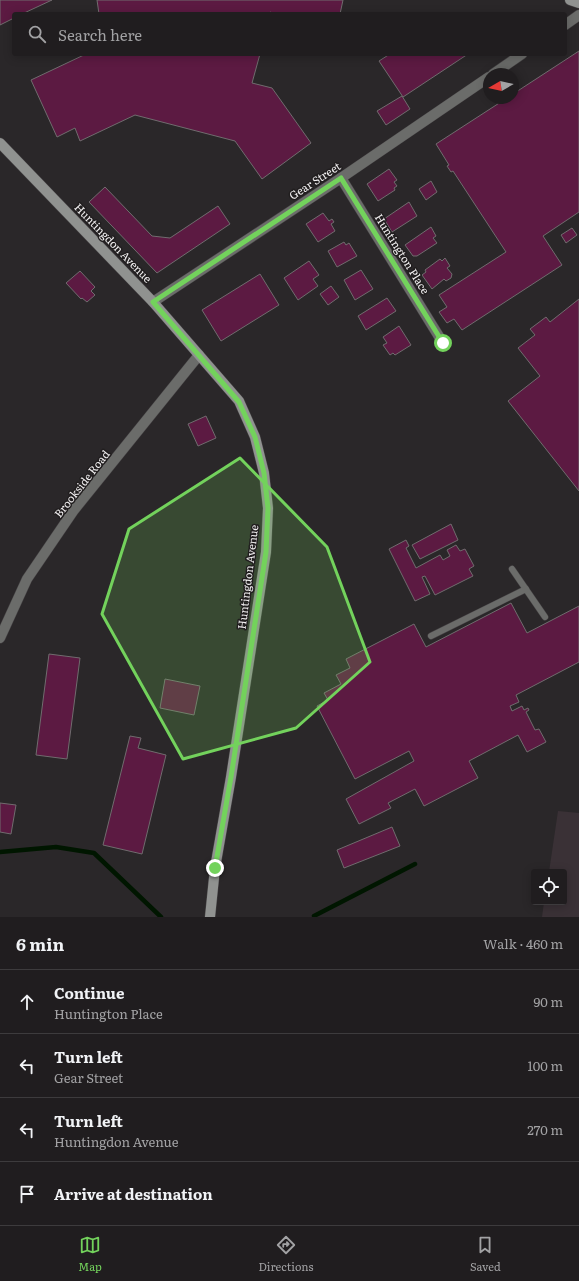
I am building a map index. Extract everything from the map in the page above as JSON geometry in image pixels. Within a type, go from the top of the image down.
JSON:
[{"type":"main road","points":[[570,0],[579,3]]},
{"type":"main road","name":"Huntingdon Avenue","points":[[0,143],[153,302],[199,355],[239,402],[255,437],[264,473],[268,508],[266,552],[231,777],[215,868],[210,917]]},
{"type":"street","points":[[567,24],[579,15]]},
{"type":"street","points":[[502,68],[519,56]]},
{"type":"street","name":"Gear Street","points":[[153,302],[341,178],[483,81]]},
{"type":"street","name":"Huntington Place","points":[[341,178],[443,343]]},
{"type":"street","name":"Brookside Road","points":[[0,638],[27,579],[74,510],[199,355]]},
{"type":"lane","points":[[512,569],[545,618]]},
{"type":"lane","points":[[431,636],[526,589]]},
{"type":"highlighted area","points":[[240,458],[327,547],[370,662],[296,728],[183,759],[102,614],[129,529]]},
{"type":"shaded area","points":[[558,811],[579,813],[579,917],[542,917],[544,905],[567,905],[567,869],[549,869]]},
{"type":"building","points":[[0,0],[52,0],[26,12],[12,12],[12,19],[0,25]]},
{"type":"building","points":[[97,0],[343,0],[340,12],[99,12]]},
{"type":"building","points":[[579,51],[579,212],[543,236],[562,265],[462,330],[454,319],[447,323],[439,312],[447,307],[439,295],[506,252],[453,171],[451,172],[447,166],[449,165],[436,144],[498,104],[519,104],[519,90]]},
{"type":"building","points":[[82,56],[259,56],[252,83],[272,88],[311,143],[262,179],[235,141],[135,115],[80,141],[75,128],[57,137],[31,80]]},
{"type":"building","points":[[387,56],[465,56],[403,97],[379,61]]},
{"type":"building","points":[[402,96],[410,109],[386,125],[377,111]]},
{"type":"building","points":[[389,169],[397,180],[394,182],[397,186],[394,188],[395,190],[378,201],[367,184]]},
{"type":"building","points":[[431,181],[437,192],[426,200],[419,189]]},
{"type":"building","points":[[105,187],[152,236],[170,238],[218,206],[230,224],[157,273],[89,202]]},
{"type":"building","points":[[409,202],[417,216],[392,232],[384,219]]},
{"type":"building","points":[[323,213],[329,221],[332,219],[334,222],[331,224],[335,231],[318,242],[306,224]]},
{"type":"building","points":[[431,227],[436,236],[433,238],[437,243],[417,256],[413,256],[405,245]]},
{"type":"building","points":[[572,228],[577,235],[566,243],[561,235]]},
{"type":"building","points":[[344,242],[346,245],[349,243],[357,256],[337,267],[328,251]]},
{"type":"building","points":[[445,258],[450,266],[447,268],[452,274],[451,278],[446,281],[444,279],[432,289],[422,275],[426,272],[425,270],[440,259],[442,261]]},
{"type":"building","points":[[309,261],[319,275],[313,279],[318,286],[298,300],[284,278]]},
{"type":"building","points":[[361,270],[373,289],[355,300],[344,280]]},
{"type":"building","points":[[80,271],[95,287],[91,291],[95,295],[87,302],[82,298],[81,299],[66,283]]},
{"type":"building","points":[[260,274],[279,305],[221,341],[202,310]]},
{"type":"building","points":[[331,286],[339,297],[328,305],[320,294]]},
{"type":"building","points":[[387,298],[396,311],[366,330],[358,316]]},
{"type":"building","points":[[579,299],[579,491],[508,401],[540,376],[518,348],[535,335],[530,329],[546,317],[550,322]]},
{"type":"building","points":[[399,326],[411,345],[395,355],[393,353],[390,355],[383,345],[387,343],[383,337]]},
{"type":"building","points":[[206,416],[216,438],[198,446],[188,424]]},
{"type":"building","points":[[451,524],[458,540],[420,559],[412,545]]},
{"type":"building","points":[[406,540],[409,546],[406,548],[416,568],[440,555],[443,560],[450,556],[447,550],[456,545],[460,551],[465,549],[474,566],[469,569],[473,576],[435,595],[425,576],[422,577],[430,594],[415,601],[389,549]]},
{"type":"building","points":[[511,603],[527,633],[579,606],[579,662],[516,695],[519,702],[510,706],[512,711],[522,706],[524,710],[528,708],[529,710],[526,712],[535,730],[539,729],[546,742],[527,752],[518,735],[469,761],[478,778],[424,806],[415,789],[388,803],[391,808],[359,824],[346,799],[414,761],[409,751],[355,779],[317,706],[328,700],[324,693],[341,684],[336,675],[350,668],[346,659],[414,624],[426,647]]},
{"type":"building","points":[[49,654],[80,658],[67,759],[36,755]]},
{"type":"building","points":[[165,679],[200,686],[194,715],[160,708]]},
{"type":"building","points":[[130,736],[141,738],[138,748],[166,755],[142,854],[103,845]]},
{"type":"building","points":[[0,803],[16,805],[11,834],[0,832]]},
{"type":"building","points":[[392,827],[400,846],[344,868],[337,850]]},
{"type":"waterway","points":[[0,852],[56,847],[94,853],[161,917]]},
{"type":"waterway","points":[[314,916],[415,864]]},
{"type":"route","points":[[215,868],[231,777],[266,552],[268,508],[264,473],[255,437],[239,402],[153,302],[341,178],[443,343]]}]
